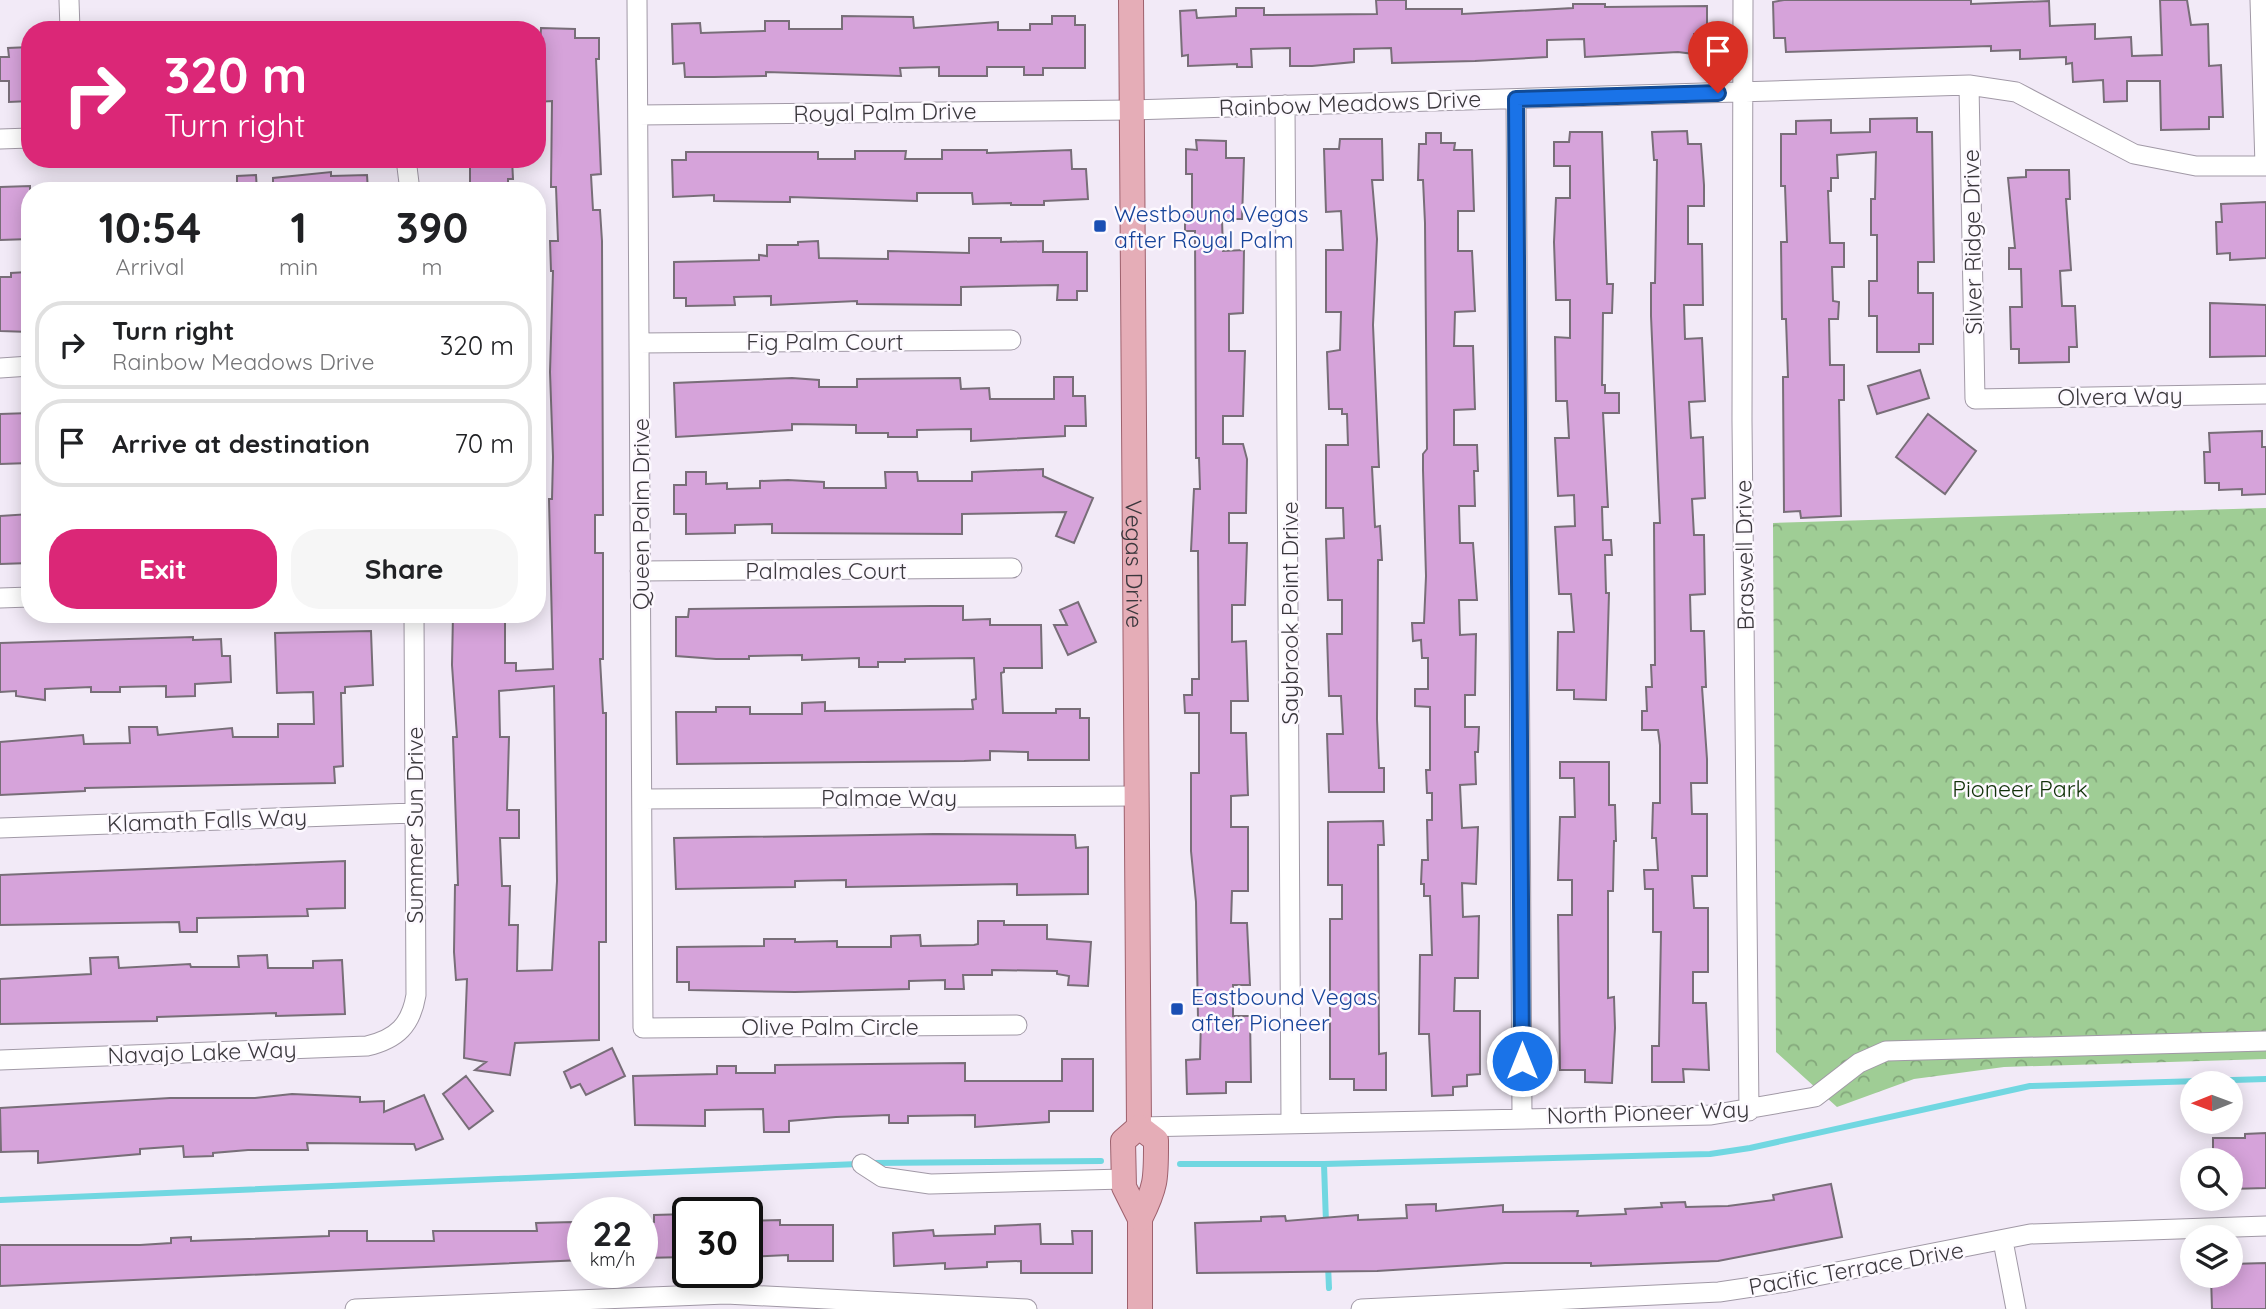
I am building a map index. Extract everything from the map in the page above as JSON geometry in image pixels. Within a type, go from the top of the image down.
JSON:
[{"type":"main road","name":"Vegas Drive","points":[[1131,0],[1139,1126],[1123,1141],[1124,1187],[1140,1219]]},
{"type":"main road","name":"Vegas Drive","points":[[1139,1126],[1156,1140],[1156,1187],[1140,1219],[1140,1309]]},
{"type":"street","points":[[69,0],[70,21]]},
{"type":"street","name":"Queen Palm Drive","points":[[637,0],[643,1028]]},
{"type":"street","name":"Braswell Drive","points":[[1743,0],[1742,435],[1749,1111]]},
{"type":"street","points":[[2260,0],[2266,166]]},
{"type":"street","name":"Rainbow Meadows Drive","points":[[1131,110],[1969,85],[2016,92],[2134,154],[2196,166],[2266,166]]},
{"type":"street","name":"Silver Ridge Drive","points":[[1969,85],[1975,398]]},
{"type":"street","points":[[1516,99],[1522,1116]]},
{"type":"street","name":"Saybrook Point Drive","points":[[1285,105],[1291,1121]]},
{"type":"street","name":"Royal Palm Drive","points":[[638,115],[1131,110]]},
{"type":"street","points":[[0,139],[21,138]]},
{"type":"street","name":"Fig Palm Court","points":[[639,343],[1011,340]]},
{"type":"street","points":[[0,368],[21,367]]},
{"type":"street","name":"Olvera Way","points":[[1975,398],[2266,394]]},
{"type":"street","name":"Palmales Court","points":[[640,571],[1012,568]]},
{"type":"street","points":[[0,598],[21,597]]},
{"type":"street","name":"Summer Sun Drive","points":[[400,1032],[412,1014],[416,995],[414,623]]},
{"type":"street","name":"Palmae Way","points":[[642,799],[1137,796]]},
{"type":"street","name":"Klamath Falls Way","points":[[0,828],[413,813]]},
{"type":"street","name":"Olive Palm Circle","points":[[643,1028],[1017,1025]]},
{"type":"street","name":"Navajo Lake Way","points":[[0,1059],[367,1046],[387,1041],[400,1032]]},
{"type":"street","name":"North Pioneer Way","points":[[1139,1126],[1522,1116],[1711,1115],[1749,1111],[1815,1097],[1859,1063],[1886,1051],[2266,1041]]},
{"type":"street","points":[[862,1164],[882,1177],[930,1184],[1124,1179]]},
{"type":"street","name":"Pacific Terrace Drive","points":[[1361,1309],[1719,1292],[1786,1283],[2030,1234],[2266,1226]]},
{"type":"street","points":[[2003,1241],[2017,1309]]},
{"type":"street","points":[[355,1309],[636,1303],[726,1294],[827,1305],[1027,1309]]},
{"type":"green space","name":"Pioneer Park","points":[[2266,508],[2266,1059],[2004,1067],[1914,1079],[1837,1107],[1776,1052],[1773,523]]},
{"type":"building","points":[[1376,0],[1406,0],[1406,9],[1462,9],[1462,14],[1573,8],[1573,4],[1605,4],[1605,7],[1707,6],[1707,34],[1694,34],[1694,54],[1678,52],[1585,57],[1584,39],[1547,40],[1547,57],[1475,61],[1392,63],[1391,48],[1354,49],[1354,62],[1312,66],[1290,66],[1290,48],[1251,49],[1252,67],[1237,67],[1237,64],[1188,66],[1188,55],[1182,56],[1180,11],[1196,10],[1197,18],[1236,16],[1236,8],[1264,8],[1264,15],[1377,14]]},
{"type":"building","points":[[1971,0],[1971,4],[2049,1],[2050,26],[2095,24],[2095,39],[2131,37],[2132,56],[2162,55],[2160,0],[2187,0],[2191,25],[2208,24],[2209,66],[2221,65],[2223,117],[2209,117],[2209,129],[2161,130],[2160,81],[2127,81],[2127,101],[2104,102],[2103,80],[2073,82],[2072,63],[2066,64],[2066,57],[2020,59],[2020,50],[1991,51],[1991,46],[1786,52],[1785,38],[1774,38],[1773,2]]},
{"type":"building","points":[[842,16],[913,17],[914,28],[998,22],[998,30],[1030,30],[1030,24],[1052,24],[1052,16],[1075,16],[1075,25],[1085,25],[1085,68],[1043,68],[1043,75],[1024,75],[1024,67],[987,67],[987,76],[939,76],[939,67],[900,68],[901,76],[766,72],[766,76],[685,77],[684,63],[673,64],[672,24],[700,23],[701,33],[765,31],[765,21],[789,21],[789,29],[842,29]]},
{"type":"building","points":[[546,28],[575,29],[575,38],[599,38],[599,59],[596,59],[601,174],[591,175],[593,210],[600,210],[602,241],[603,515],[595,515],[595,553],[603,553],[603,659],[600,659],[603,713],[606,713],[606,942],[599,942],[599,1040],[515,1043],[510,1075],[475,1070],[486,1062],[464,1058],[467,979],[456,980],[454,952],[455,885],[458,885],[453,623],[505,623],[505,663],[516,663],[516,671],[553,669],[549,499],[552,499],[553,457],[550,372],[553,271],[550,241],[558,241],[556,187],[551,187],[552,101],[546,101]],"holes":[[[554,686],[557,881],[552,970],[517,971],[518,925],[509,925],[510,886],[502,886],[500,838],[519,838],[519,810],[507,810],[509,737],[500,737],[499,691]]]},
{"type":"building","points":[[21,47],[21,101],[9,102],[9,81],[0,81],[0,57],[9,57],[8,48]]},
{"type":"building","points":[[1917,118],[1917,132],[1932,132],[1934,262],[1918,262],[1918,293],[1933,293],[1933,344],[1919,344],[1919,352],[1877,352],[1877,316],[1869,316],[1869,281],[1877,281],[1877,235],[1871,235],[1871,199],[1875,199],[1876,152],[1837,155],[1838,178],[1831,178],[1831,191],[1828,191],[1830,243],[1844,243],[1844,267],[1832,267],[1833,301],[1839,302],[1838,319],[1829,319],[1830,365],[1844,365],[1844,400],[1839,400],[1841,516],[1801,518],[1800,511],[1784,512],[1783,377],[1788,377],[1786,319],[1782,319],[1781,242],[1787,242],[1785,186],[1781,186],[1781,134],[1796,134],[1796,121],[1831,120],[1831,133],[1870,132],[1870,119]]},
{"type":"building","points":[[1687,131],[1688,144],[1701,144],[1704,185],[1704,206],[1688,206],[1688,244],[1702,244],[1703,305],[1684,305],[1685,339],[1702,338],[1705,401],[1689,402],[1691,438],[1703,437],[1705,498],[1692,499],[1694,535],[1704,535],[1705,594],[1690,595],[1691,631],[1704,631],[1706,687],[1702,687],[1707,783],[1691,783],[1692,814],[1707,814],[1707,876],[1692,876],[1694,908],[1708,908],[1708,972],[1693,972],[1693,1003],[1706,1003],[1709,1070],[1683,1069],[1684,1082],[1652,1082],[1652,1046],[1659,1046],[1661,932],[1653,932],[1653,889],[1645,889],[1644,870],[1658,870],[1656,838],[1652,838],[1653,803],[1660,803],[1660,745],[1658,730],[1642,730],[1642,711],[1647,711],[1646,687],[1652,687],[1651,665],[1655,665],[1654,523],[1660,523],[1651,316],[1651,283],[1655,283],[1657,160],[1654,160],[1652,132]]},
{"type":"building","points":[[1570,132],[1602,132],[1607,284],[1613,284],[1612,313],[1603,313],[1602,385],[1605,385],[1605,393],[1619,393],[1619,413],[1603,413],[1608,507],[1602,507],[1603,540],[1611,540],[1612,555],[1605,555],[1606,593],[1609,593],[1606,700],[1574,699],[1574,690],[1557,690],[1558,632],[1574,632],[1571,594],[1559,594],[1555,527],[1575,526],[1574,495],[1558,496],[1555,438],[1569,438],[1567,401],[1556,401],[1555,337],[1570,338],[1570,300],[1556,300],[1554,242],[1556,198],[1570,198],[1570,166],[1554,166],[1554,142],[1569,142]]},
{"type":"building","points":[[1426,133],[1441,133],[1441,143],[1455,143],[1454,150],[1472,150],[1474,211],[1458,211],[1458,251],[1472,251],[1475,311],[1455,312],[1454,346],[1473,346],[1475,409],[1454,410],[1454,445],[1477,445],[1478,471],[1474,471],[1475,506],[1459,506],[1460,543],[1473,543],[1477,600],[1459,600],[1460,635],[1476,634],[1475,695],[1465,695],[1465,727],[1479,727],[1478,752],[1475,752],[1476,784],[1460,785],[1462,828],[1478,827],[1476,884],[1462,883],[1463,917],[1479,916],[1478,978],[1455,978],[1454,1011],[1480,1011],[1480,1074],[1467,1075],[1467,1086],[1453,1087],[1453,1095],[1432,1096],[1429,1034],[1419,1034],[1420,955],[1432,955],[1430,896],[1424,896],[1424,884],[1421,884],[1422,860],[1428,860],[1427,820],[1432,820],[1432,793],[1427,793],[1426,770],[1430,770],[1430,707],[1415,706],[1415,689],[1428,689],[1428,658],[1422,658],[1421,640],[1413,641],[1412,623],[1424,623],[1426,576],[1423,470],[1423,454],[1427,449],[1425,223],[1423,180],[1418,180],[1419,144],[1426,144]]},
{"type":"building","points":[[1340,139],[1382,139],[1383,180],[1372,180],[1377,239],[1373,325],[1379,467],[1372,467],[1375,527],[1380,526],[1382,560],[1378,560],[1377,719],[1379,768],[1384,768],[1384,792],[1329,792],[1327,734],[1343,734],[1341,696],[1329,696],[1327,634],[1342,634],[1342,600],[1328,600],[1326,539],[1344,538],[1343,508],[1326,508],[1326,445],[1348,445],[1347,414],[1342,414],[1342,409],[1329,409],[1327,352],[1340,350],[1341,312],[1326,312],[1326,250],[1343,250],[1341,211],[1326,212],[1324,149],[1339,149]]},
{"type":"building","points":[[1196,140],[1226,141],[1226,158],[1244,158],[1242,219],[1222,219],[1223,251],[1244,250],[1243,313],[1229,314],[1229,351],[1245,351],[1243,416],[1223,416],[1223,444],[1243,444],[1247,459],[1246,513],[1229,513],[1229,543],[1247,543],[1245,605],[1232,605],[1232,642],[1246,641],[1248,701],[1231,701],[1231,733],[1246,733],[1248,795],[1231,796],[1231,827],[1248,827],[1248,891],[1232,891],[1231,923],[1247,923],[1250,985],[1233,985],[1233,1016],[1250,1016],[1251,1082],[1226,1082],[1226,1093],[1187,1094],[1186,1060],[1200,1059],[1201,1018],[1198,1018],[1196,902],[1191,851],[1191,773],[1199,773],[1199,713],[1185,713],[1184,695],[1192,695],[1192,679],[1199,679],[1198,551],[1191,551],[1194,489],[1200,489],[1199,458],[1196,458],[1195,231],[1185,231],[1185,213],[1192,212],[1192,174],[1186,174],[1186,149],[1197,150]]},
{"type":"building","points":[[942,150],[987,150],[987,153],[1071,150],[1072,169],[1086,169],[1088,199],[1044,201],[1044,205],[1011,205],[973,204],[972,193],[917,193],[917,201],[790,197],[790,202],[714,201],[714,195],[673,197],[672,160],[686,160],[686,152],[818,152],[818,159],[855,159],[855,151],[906,151],[905,159],[942,159]]},
{"type":"building","points":[[470,168],[512,168],[513,179],[508,179],[508,182],[470,182]]},
{"type":"building","points":[[2026,170],[2069,170],[2070,199],[2066,199],[2071,270],[2060,271],[2062,306],[2075,306],[2077,347],[2069,347],[2069,362],[2019,363],[2019,349],[2011,349],[2010,307],[2022,307],[2021,269],[2009,269],[2009,248],[2015,248],[2008,178],[2026,177]]},
{"type":"building","points":[[331,172],[331,176],[367,175],[367,182],[273,182],[273,178]]},
{"type":"building","points":[[256,175],[256,182],[237,182],[237,176]]},
{"type":"building","points":[[21,186],[21,239],[0,240],[0,187]]},
{"type":"building","points":[[2266,202],[2266,258],[2230,260],[2230,253],[2217,254],[2216,222],[2222,222],[2221,204]]},
{"type":"building","points":[[969,238],[1001,238],[1001,242],[1043,241],[1043,252],[1087,252],[1087,291],[1077,291],[1077,300],[1057,300],[1058,285],[961,287],[961,305],[857,304],[857,301],[771,305],[771,296],[734,297],[735,305],[686,306],[686,298],[674,298],[674,262],[759,260],[759,255],[767,256],[767,245],[798,245],[798,242],[818,241],[819,258],[888,259],[888,251],[969,253]]},
{"type":"building","points":[[21,272],[21,332],[0,331],[0,277],[11,277],[11,273]]},
{"type":"building","points":[[2210,303],[2266,305],[2266,356],[2210,357]]},
{"type":"building","points":[[1920,370],[1929,398],[1877,414],[1868,386]]},
{"type":"building","points":[[1054,377],[1073,377],[1073,396],[1085,396],[1086,426],[1065,426],[1065,436],[971,441],[971,429],[917,430],[917,437],[888,437],[888,433],[856,433],[856,425],[792,424],[792,430],[676,437],[674,383],[792,378],[819,380],[819,387],[857,387],[857,379],[960,378],[961,389],[989,388],[990,399],[1054,399]]},
{"type":"building","points":[[21,413],[21,463],[0,464],[0,414]]},
{"type":"building","points":[[1928,414],[1976,451],[1945,494],[1896,457]]},
{"type":"building","points":[[2262,431],[2262,447],[2266,447],[2266,494],[2242,495],[2242,489],[2219,490],[2219,483],[2205,483],[2204,452],[2210,452],[2209,433]]},
{"type":"building","points":[[1043,469],[1043,476],[1093,498],[1074,543],[1056,536],[1066,512],[962,514],[962,534],[772,533],[772,524],[735,525],[735,533],[686,534],[686,514],[674,514],[674,485],[686,485],[686,472],[706,472],[706,484],[727,483],[727,489],[760,488],[760,481],[788,480],[824,482],[824,488],[886,488],[885,472],[917,472],[918,481],[972,481],[972,472]]},
{"type":"building","points":[[21,515],[21,563],[0,564],[0,516]]},
{"type":"building","points":[[1078,602],[1096,642],[1068,655],[1054,625],[1067,625],[1060,610]]},
{"type":"building","points":[[963,606],[963,620],[990,619],[990,625],[1041,625],[1042,668],[1004,668],[1001,673],[1003,713],[1056,713],[1056,709],[1080,709],[1080,718],[1089,718],[1089,760],[1028,760],[1028,752],[990,751],[990,760],[677,764],[676,712],[716,712],[716,707],[750,707],[750,714],[802,714],[802,703],[825,702],[825,711],[973,709],[972,700],[976,699],[974,658],[905,659],[905,662],[878,662],[878,667],[859,667],[859,658],[802,660],[802,655],[749,656],[749,659],[676,656],[676,617],[688,617],[689,609]]},
{"type":"building","points":[[371,631],[373,685],[345,687],[345,693],[341,693],[343,766],[334,767],[335,783],[85,788],[85,791],[0,795],[0,742],[83,735],[84,744],[130,743],[129,727],[157,727],[158,735],[232,728],[233,737],[278,737],[278,724],[314,724],[313,692],[277,693],[275,633]]},
{"type":"building","points":[[193,637],[193,640],[221,639],[222,656],[230,656],[231,682],[195,684],[195,696],[166,697],[166,686],[120,687],[120,692],[91,692],[91,687],[45,689],[45,700],[16,696],[16,691],[0,692],[0,643]]},
{"type":"building","points":[[1560,762],[1609,762],[1609,805],[1615,805],[1616,841],[1613,891],[1608,891],[1608,998],[1614,997],[1615,1028],[1612,1083],[1585,1082],[1585,1070],[1560,1070],[1558,915],[1572,915],[1572,880],[1558,880],[1560,817],[1575,817],[1574,778],[1560,778]]},
{"type":"building","points":[[1383,821],[1384,845],[1378,845],[1379,1054],[1386,1053],[1386,1090],[1354,1090],[1354,1079],[1330,1079],[1330,919],[1342,919],[1342,885],[1328,885],[1328,822]]},
{"type":"building","points":[[1075,835],[1076,848],[1088,847],[1088,894],[1017,895],[1017,884],[846,887],[846,880],[795,881],[795,887],[676,889],[674,838]]},
{"type":"building","points":[[345,861],[345,908],[307,909],[308,916],[197,918],[197,932],[180,932],[179,922],[0,925],[0,875]]},
{"type":"building","points":[[978,921],[1004,921],[1004,925],[1047,925],[1047,939],[1091,942],[1088,986],[1068,985],[1069,976],[1057,974],[1057,971],[992,970],[992,975],[963,975],[964,989],[945,989],[945,980],[909,981],[909,989],[795,992],[689,990],[689,982],[677,982],[677,947],[764,946],[764,939],[795,939],[795,942],[837,941],[837,947],[891,947],[891,936],[920,935],[921,946],[974,945],[978,944]]},
{"type":"building","points":[[267,955],[268,968],[313,968],[313,961],[342,960],[345,1014],[276,1016],[276,1013],[157,1017],[157,1021],[0,1024],[0,979],[91,974],[90,958],[118,957],[119,968],[190,964],[191,967],[239,967],[238,956]]},
{"type":"building","points":[[612,1048],[625,1076],[586,1095],[580,1084],[571,1088],[564,1072]]},
{"type":"building","points":[[1062,1059],[1093,1059],[1093,1111],[1049,1111],[1049,1122],[975,1127],[975,1115],[908,1116],[908,1123],[889,1123],[889,1115],[836,1117],[789,1121],[789,1132],[764,1132],[763,1109],[705,1110],[705,1126],[635,1125],[633,1076],[717,1074],[717,1066],[736,1066],[736,1073],[775,1073],[775,1065],[965,1063],[965,1081],[1062,1081]]},
{"type":"building","points":[[466,1076],[493,1111],[469,1129],[443,1094]]},
{"type":"building","points":[[292,1094],[360,1097],[360,1102],[384,1101],[384,1112],[424,1095],[443,1139],[416,1150],[414,1144],[307,1143],[308,1150],[248,1150],[213,1153],[213,1156],[184,1157],[183,1146],[140,1149],[140,1154],[38,1163],[38,1151],[1,1152],[0,1108],[170,1098],[255,1098]]},
{"type":"building","points":[[2266,1133],[2266,1188],[2243,1189],[2243,1148],[2213,1148],[2213,1138],[2245,1138],[2245,1134]]},
{"type":"building","points":[[1831,1184],[1842,1237],[1718,1261],[1591,1266],[1591,1263],[1505,1263],[1377,1271],[1197,1273],[1195,1223],[1261,1221],[1261,1217],[1285,1216],[1286,1221],[1358,1215],[1358,1220],[1407,1218],[1406,1205],[1436,1204],[1436,1211],[1503,1205],[1503,1212],[1578,1211],[1577,1216],[1626,1214],[1625,1209],[1662,1207],[1661,1203],[1685,1202],[1686,1207],[1728,1206],[1774,1200],[1773,1195]]},
{"type":"building","points":[[672,1214],[672,1257],[658,1258],[658,1215]]},
{"type":"building","points":[[780,1220],[780,1225],[833,1225],[833,1261],[788,1261],[788,1255],[763,1256],[763,1221]]},
{"type":"building","points":[[567,1222],[567,1261],[0,1286],[0,1245],[140,1245],[171,1243],[171,1238],[191,1237],[191,1241],[329,1236],[329,1231],[367,1231],[367,1241],[434,1241],[433,1231],[537,1231],[536,1223]]},
{"type":"building","points":[[1040,1224],[1041,1244],[1073,1244],[1072,1231],[1092,1231],[1092,1273],[1021,1273],[1021,1261],[987,1262],[987,1267],[945,1269],[945,1263],[894,1266],[893,1233],[933,1230],[934,1236],[995,1234],[995,1226]]},
{"type":"building","points":[[2266,1263],[2266,1309],[2212,1309],[2211,1288],[2243,1288],[2243,1264]]},
{"type":"waterway","points":[[1180,1164],[1324,1164],[1710,1154],[1750,1148],[2030,1086],[2266,1079]]},
{"type":"waterway","points":[[873,1163],[1101,1161]]},
{"type":"waterway","points":[[0,1200],[858,1164]]},
{"type":"waterway","points":[[1324,1164],[1326,1223]]},
{"type":"waterway","points":[[1328,1265],[1329,1288]]},
{"type":"place","name":"Westbound Vegas after Royal Palm","points":[[1100,226]]},
{"type":"place","name":"Eastbound Vegas after Pioneer","points":[[1177,1009]]},
{"type":"route","points":[[1522,1061],[1516,99],[1718,93]]}]
